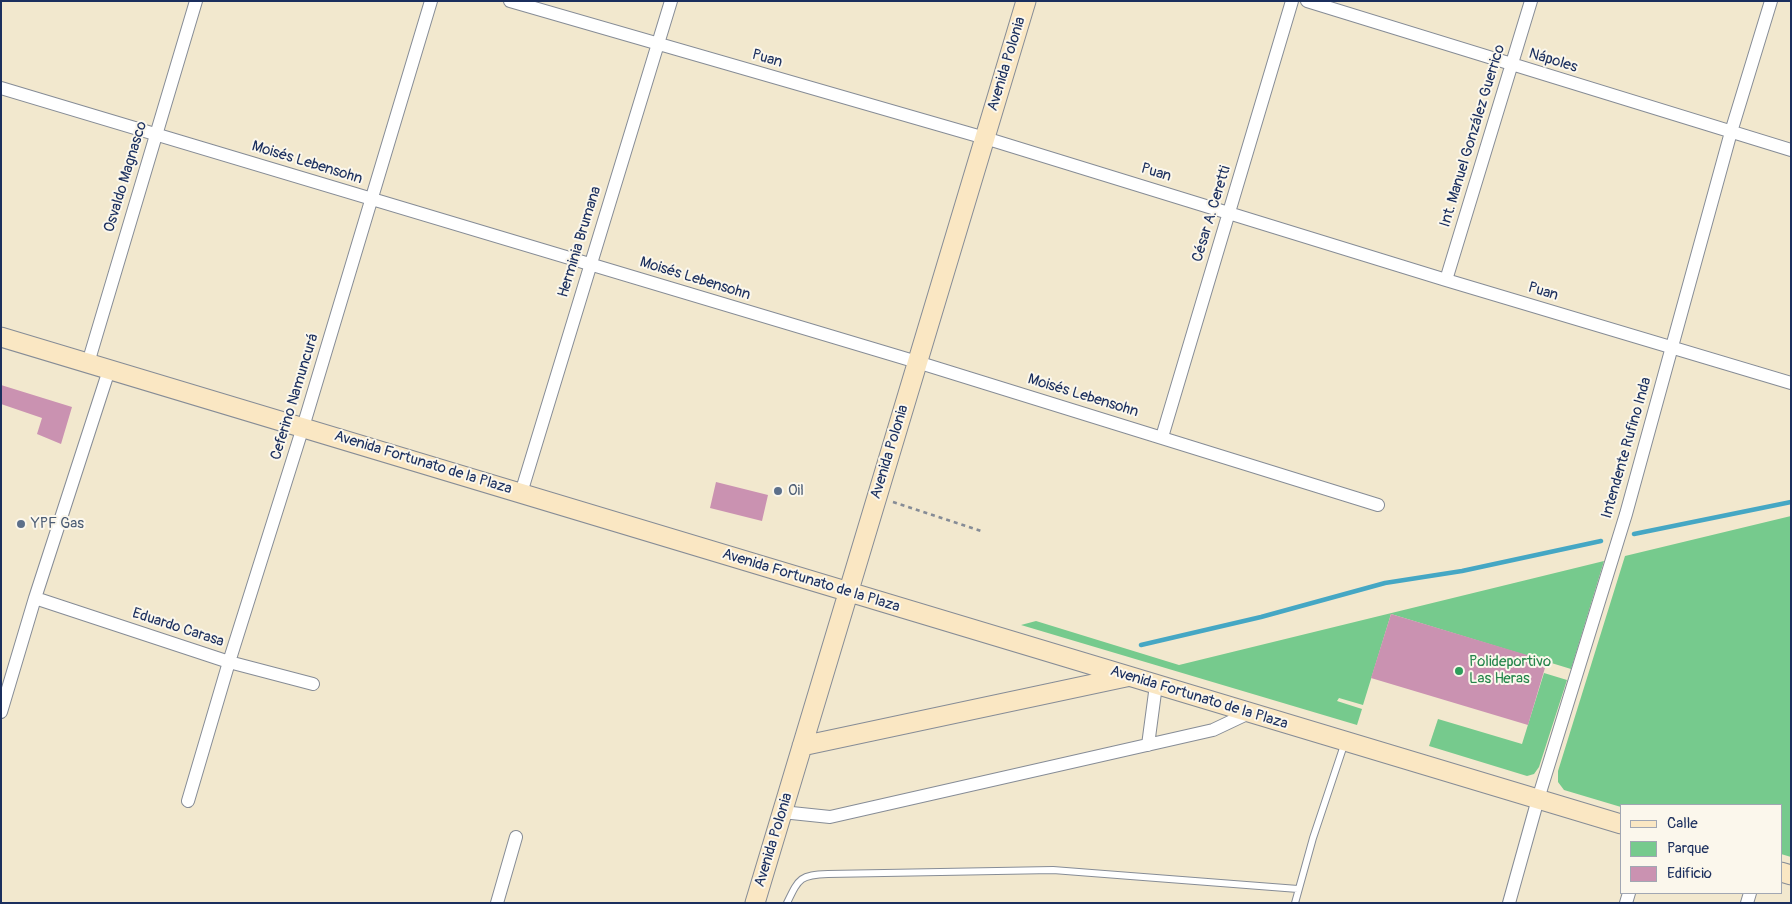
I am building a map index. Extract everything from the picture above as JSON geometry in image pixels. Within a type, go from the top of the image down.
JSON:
[{"type":"main road","name":"Avenida Polonia","points":[[755,903],[1026,1]]},
{"type":"main road","name":"Avenida Fortunato de la Plaza","points":[[1,337],[1620,824]]},
{"type":"main road","points":[[802,746],[1127,676]]},
{"type":"street","name":"Osvaldo Magnasco","points":[[88,363],[196,1]]},
{"type":"street","name":"Ceferino Namuncurá","points":[[188,801],[229,662],[303,428],[431,1]]},
{"type":"street","name":"Puan","points":[[510,1],[985,138],[1446,280],[1791,383]]},
{"type":"street","name":"Herminia Brumana","points":[[521,493],[671,1]]},
{"type":"street","name":"César A. Ceretti","points":[[1162,437],[1292,1]]},
{"type":"street","name":"Nápoles","points":[[1306,1],[1791,150]]},
{"type":"street","name":"Int. Manuel González Guerrico","points":[[1446,280],[1530,1]]},
{"type":"street","name":"Intendente Rufino Inda","points":[[1509,903],[1538,799],[1626,514],[1731,132],[1771,1]]},
{"type":"street","name":"Moisés Lebensohn","points":[[1,88],[917,362],[1378,505]]},
{"type":"street","points":[[1,712],[35,598],[109,370]]},
{"type":"street","name":"Eduardo Carasa","points":[[35,598],[229,662],[313,684]]},
{"type":"street","points":[[1148,745],[1156,685]]},
{"type":"street","points":[[782,812],[830,817],[1213,730],[1250,713]]},
{"type":"street","points":[[497,903],[516,836]]},
{"type":"lane","points":[[1295,903],[1313,838],[1345,742]]},
{"type":"lane","points":[[787,903],[797,882],[804,877],[814,874],[846,873],[1053,870],[1298,889]]},
{"type":"path","points":[[877,496],[984,532]]},
{"type":"green space","points":[[1791,516],[1791,857],[1782,854],[1782,804],[1620,804],[1620,807],[1564,790],[1558,782],[1558,771],[1625,556]]},
{"type":"green space","points":[[1604,561],[1571,669],[1391,614],[1363,705],[1339,698],[1337,701],[1362,709],[1357,725],[1021,625],[1036,621],[1179,665]]},
{"type":"green space","points":[[1544,673],[1567,680],[1539,767],[1534,774],[1527,776],[1429,746],[1438,719],[1522,744]]},
{"type":"building","points":[[1,385],[72,407],[61,444],[37,434],[42,418],[1,404]]},
{"type":"building","points":[[716,482],[768,495],[762,521],[710,508]]},
{"type":"building","name":"Polideportivo Las Heras","points":[[1391,614],[1547,661],[1528,725],[1371,678]]},
{"type":"waterway","points":[[1634,534],[1791,502]]},
{"type":"waterway","points":[[1141,645],[1261,617],[1385,583],[1462,571],[1601,541]]},
{"type":"place","name":"Oil","points":[[778,491]]},
{"type":"place","name":"YPF Gas","points":[[21,524]]},
{"type":"place","name":"Polideportivo Las Heras","points":[[1459,671]]}]
